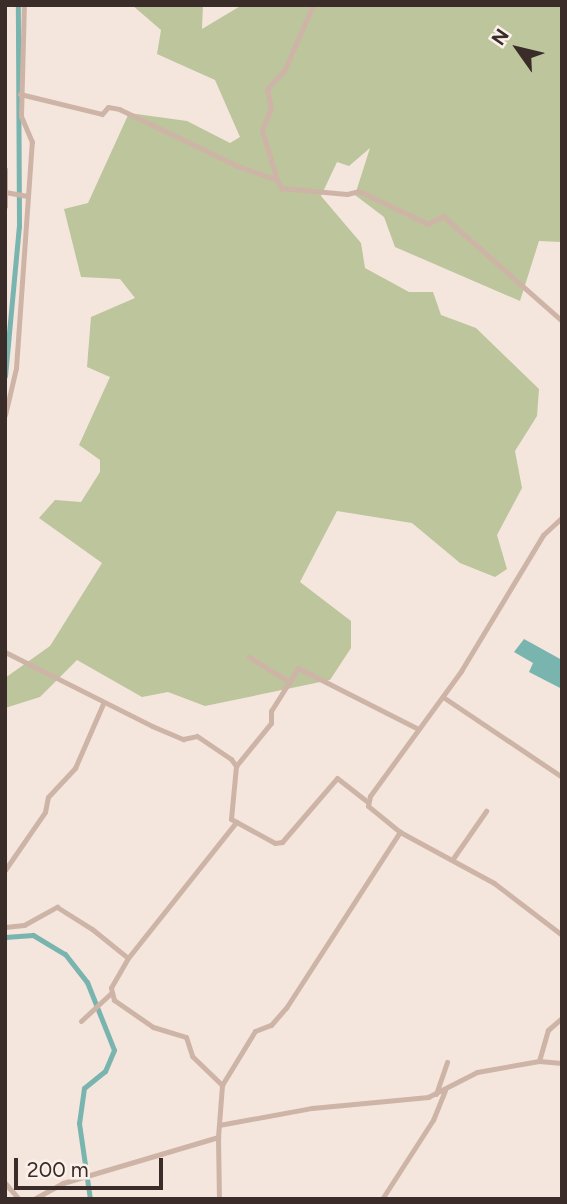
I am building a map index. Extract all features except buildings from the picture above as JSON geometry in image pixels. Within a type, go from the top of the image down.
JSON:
[{"type":"street","points":[[5,415],[16,368],[32,142],[20,116],[24,5]]},
{"type":"street","points":[[277,180],[262,130],[271,107],[268,89],[284,71],[313,5]]},
{"type":"street","points":[[20,94],[102,114],[108,107],[119,109],[240,167],[277,180],[286,189],[347,194],[359,191],[428,224],[443,216],[562,321]]},
{"type":"street","points":[[5,169],[8,192],[5,206]]},
{"type":"street","points":[[8,192],[27,196]]},
{"type":"street","points":[[368,802],[443,697],[543,535],[562,517]]},
{"type":"street","points":[[5,652],[103,704],[183,739],[197,736],[236,766]]},
{"type":"street","points":[[249,657],[288,681]]},
{"type":"street","points":[[418,729],[301,669],[288,681],[271,711],[271,723],[236,766],[230,813],[236,822],[282,842],[337,778],[400,832],[524,902],[562,935]]},
{"type":"street","points":[[443,697],[562,777]]},
{"type":"street","points":[[5,870],[45,812],[48,797],[79,760],[103,704]]},
{"type":"street","points":[[452,860],[486,811]]},
{"type":"street","points":[[81,1021],[110,994],[128,958],[236,822]]},
{"type":"street","points":[[219,1199],[218,1137],[222,1086],[255,1031],[271,1025],[286,1008],[400,832]]},
{"type":"street","points":[[5,927],[24,925],[57,907],[128,958]]},
{"type":"street","points":[[110,994],[153,1027],[186,1037],[192,1056],[222,1086]]},
{"type":"street","points":[[539,1061],[548,1030],[562,1018]]},
{"type":"street","points":[[219,1125],[312,1108],[436,1094],[477,1072],[539,1061],[562,1063]]},
{"type":"street","points":[[436,1094],[447,1062]]},
{"type":"street","points":[[382,1199],[433,1119],[445,1090]]},
{"type":"street","points":[[34,1199],[74,1181],[218,1137]]},
{"type":"street","points":[[5,1184],[19,1199]]},
{"type":"green space","points":[[132,5],[203,5],[202,29],[242,5],[562,5],[562,242],[539,241],[520,301],[395,247],[384,217],[355,195],[370,148],[349,166],[337,162],[321,196],[361,243],[365,268],[409,292],[433,292],[441,315],[476,328],[539,389],[537,416],[515,451],[522,488],[497,535],[507,569],[495,577],[460,563],[412,523],[337,511],[300,582],[351,621],[351,648],[330,680],[205,706],[168,692],[142,697],[77,660],[40,697],[5,708],[5,678],[50,646],[102,563],[39,518],[55,500],[81,502],[100,472],[100,460],[79,445],[110,377],[87,367],[91,317],[135,298],[120,279],[81,277],[64,209],[88,203],[129,113],[187,121],[230,143],[240,137],[215,80],[157,54],[161,30]]},
{"type":"water","points":[[524,639],[562,660],[562,689],[529,672],[533,663],[514,652]]},
{"type":"waterway","points":[[5,376],[19,226],[18,5]]},
{"type":"waterway","points":[[5,937],[33,935],[65,954],[87,982],[114,1050],[105,1071],[84,1088],[79,1123],[90,1199]]}]
